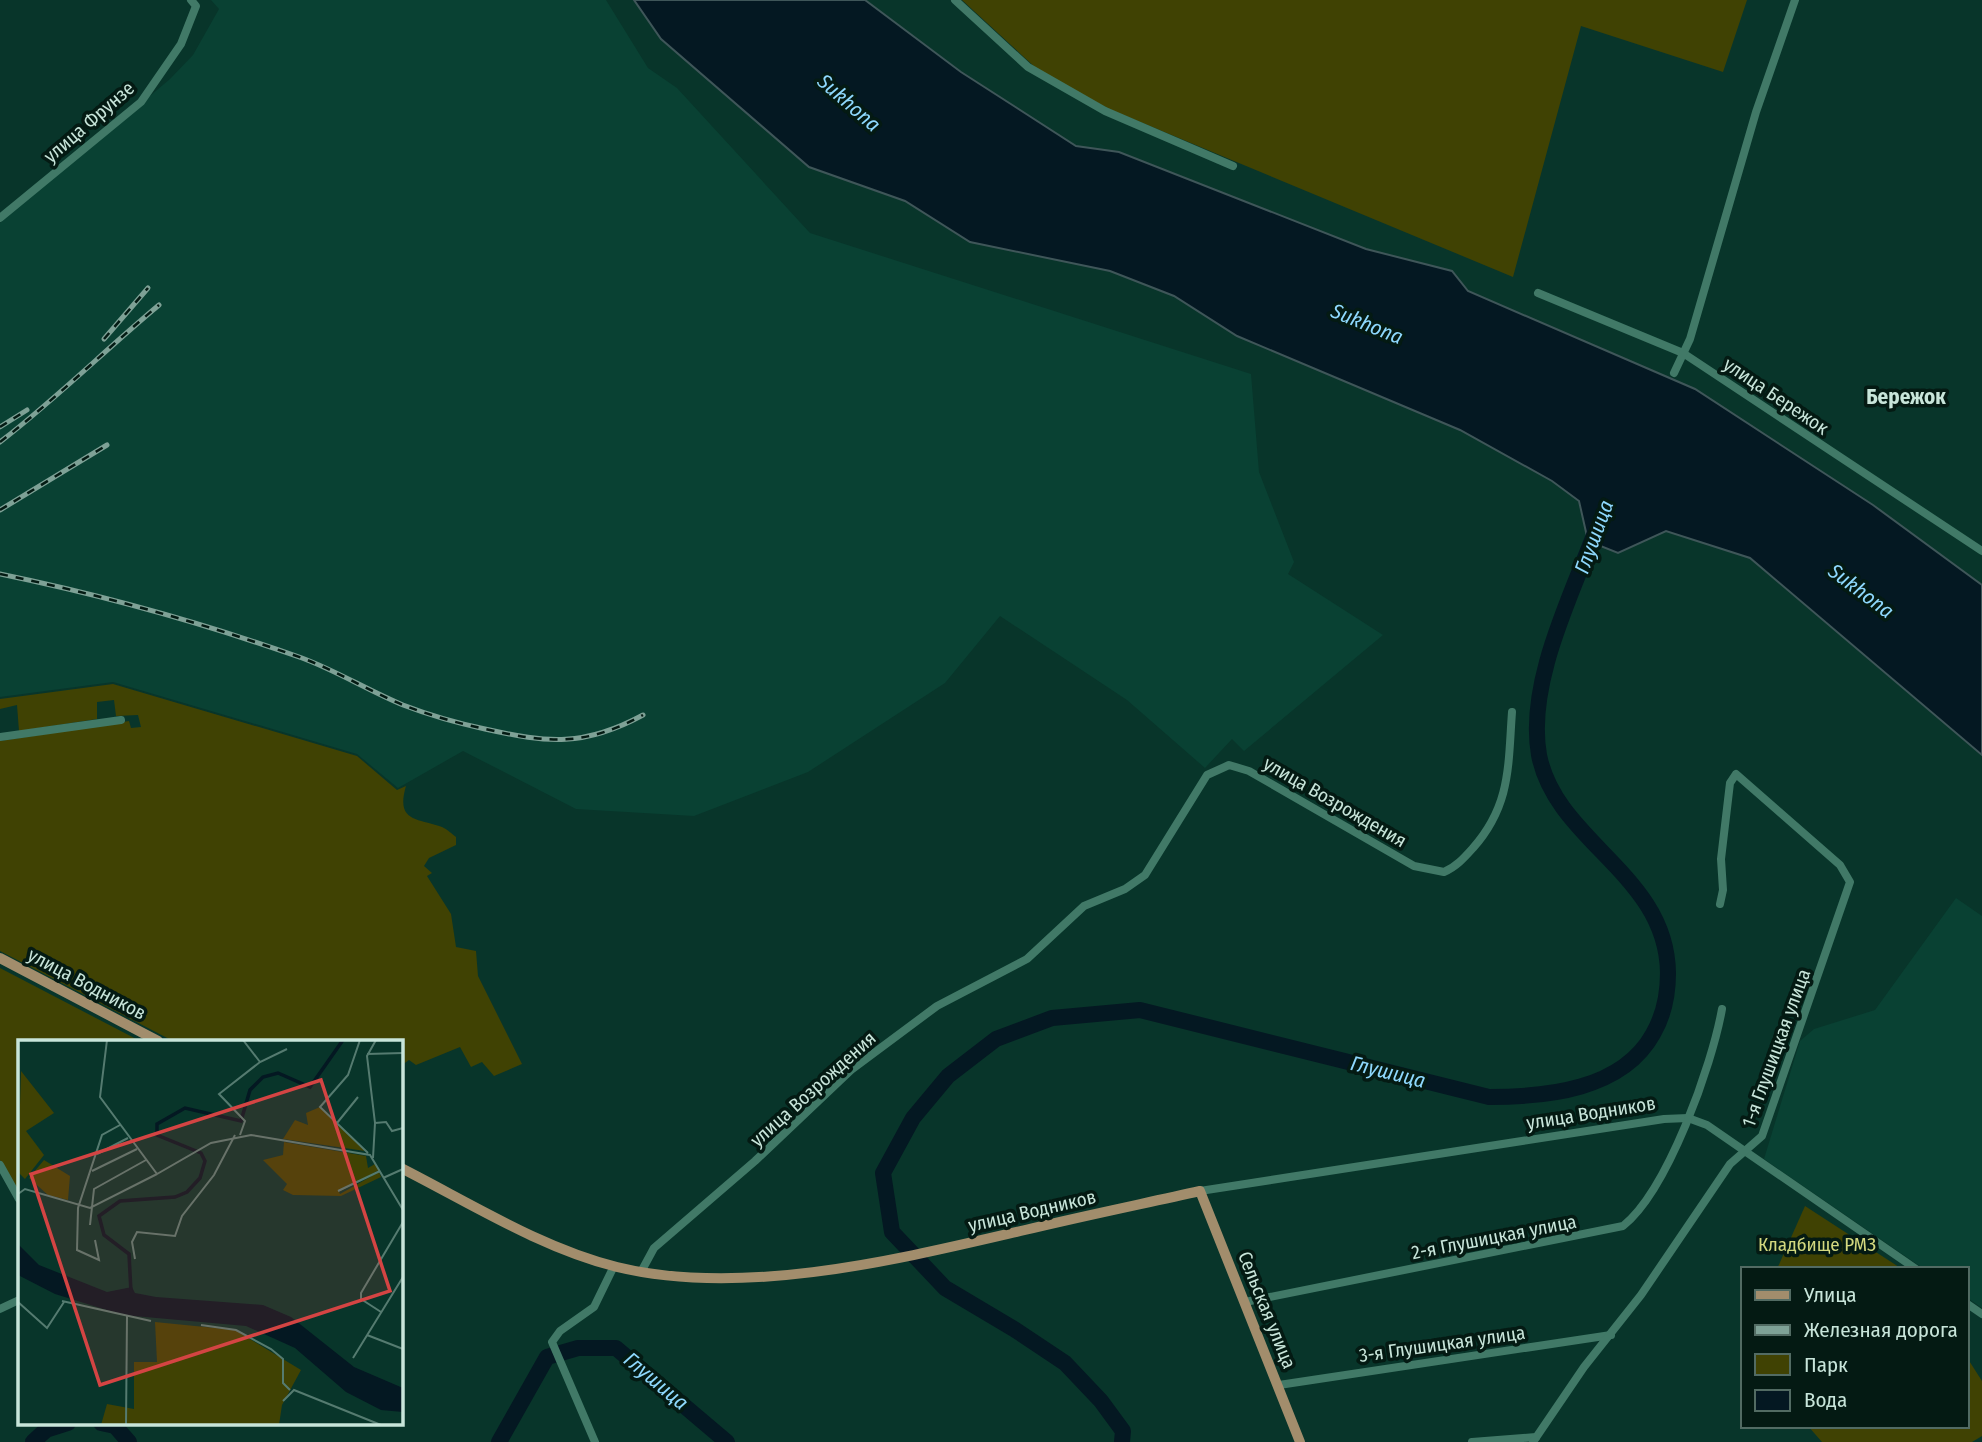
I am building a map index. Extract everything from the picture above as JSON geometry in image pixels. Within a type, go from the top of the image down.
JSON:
[{"type":"main road","name":"улица Водников","points":[[0,958],[156,1040]]},
{"type":"main road","name":"улица Водников","points":[[402,1169],[543,1240],[614,1266],[641,1272],[747,1277],[864,1264],[1200,1191]]},
{"type":"main road","name":"Сельская улица","points":[[1200,1191],[1300,1442]]},
{"type":"street","name":"улица Фрунзе","points":[[0,218],[141,102],[181,44],[196,6],[191,0]]},
{"type":"street","points":[[955,0],[1028,67],[1105,111],[1233,166]]},
{"type":"street","points":[[1674,373],[1683,353],[1756,112],[1795,0]]},
{"type":"street","name":"улица Бережок","points":[[1538,293],[1683,353],[1982,551]]},
{"type":"street","name":"улица Возрождения","points":[[641,1272],[654,1248],[755,1161],[851,1070],[937,1006],[1027,959],[1094,900],[1135,883],[1152,865],[1198,786],[1216,769],[1229,765],[1249,771],[1414,866],[1444,872],[1464,858],[1496,818],[1507,781],[1512,712]]},
{"type":"street","points":[[0,737],[121,720]]},
{"type":"street","name":"1-я Глушицкая улица","points":[[1534,1439],[1584,1367],[1611,1335],[1730,1164],[1755,1145],[1768,1125],[1850,882],[1840,865],[1736,774],[1730,783],[1721,859],[1723,890],[1720,904]]},
{"type":"street","points":[[1722,1009],[1688,1118],[1707,1125],[1913,1267]]},
{"type":"street","name":"улица Водников","points":[[1200,1191],[1664,1119],[1688,1118]]},
{"type":"street","name":"2-я Глушицкая улица","points":[[1245,1302],[1616,1229],[1629,1221],[1658,1180],[1688,1118]]},
{"type":"street","points":[[0,1165],[18,1197]]},
{"type":"street","points":[[595,1442],[552,1342],[560,1331],[594,1307],[607,1286],[614,1266]]},
{"type":"street","points":[[0,1309],[18,1300]]},
{"type":"street","name":"3-я Глушицкая улица","points":[[1279,1385],[1611,1335]]},
{"type":"street","points":[[1472,1442],[1534,1439]]},
{"type":"shaded area","points":[[211,0],[606,0],[648,68],[677,88],[810,233],[1251,374],[1259,472],[1294,562],[1288,574],[1383,635],[1244,751],[1232,739],[1205,768],[1127,700],[1000,616],[945,683],[808,772],[694,816],[576,809],[463,751],[398,788],[357,754],[113,682],[0,697],[0,223],[170,79],[193,55],[219,9]]},
{"type":"shaded area","points":[[1956,898],[1982,916],[1982,1308],[1968,1298],[1968,1267],[1921,1267],[1764,1159],[1800,1041],[1814,1029],[1875,1010]]},
{"type":"green space","points":[[962,0],[1747,0],[1723,72],[1581,26],[1513,277],[1109,109],[1038,70]]},
{"type":"green space","points":[[113,684],[357,756],[397,790],[406,786],[403,798],[406,813],[418,820],[444,828],[456,837],[456,845],[429,858],[424,866],[432,873],[427,876],[451,914],[456,947],[476,951],[478,976],[522,1064],[494,1076],[482,1062],[471,1067],[460,1047],[416,1065],[409,1060],[402,1065],[402,1040],[171,1040],[0,951],[0,741],[129,721],[131,728],[141,727],[138,715],[116,716],[114,700],[97,702],[97,719],[19,731],[17,705],[0,709],[0,699]]},
{"type":"green space","points":[[0,968],[138,1040],[18,1040],[18,1191],[0,1160]]},
{"type":"green space","name":"Кладбище РМЗ","points":[[1805,1206],[1899,1267],[1778,1267]]},
{"type":"green space","points":[[1968,1359],[1982,1381],[1982,1436],[1972,1442],[1822,1442],[1810,1428],[1968,1428]]},
{"type":"water","name":"Sukhona","points":[[634,0],[865,0],[961,72],[1076,146],[1119,152],[1366,249],[1452,271],[1468,291],[1695,389],[1873,505],[1982,585],[1982,755],[1750,558],[1666,531],[1618,553],[1588,541],[1579,501],[1552,481],[1460,430],[1237,336],[1174,296],[1110,271],[970,242],[905,201],[809,167],[661,39]]},
{"type":"waterway","name":"Глушица","points":[[1122,1442],[1123,1431],[1101,1401],[1065,1363],[945,1288],[892,1232],[883,1173],[913,1118],[948,1076],[996,1039],[1052,1018],[1140,1010],[1489,1097],[1534,1095],[1581,1086],[1603,1079],[1639,1053],[1657,1027],[1665,1005],[1668,973],[1663,939],[1650,909],[1631,883],[1566,812],[1549,785],[1539,755],[1539,697],[1546,667],[1599,522]]},
{"type":"waterway","name":"Глушица","points":[[499,1442],[547,1357],[578,1348],[616,1348],[727,1442]]},
{"type":"waterway","name":"Глушица","points":[[33,1442],[46,1430],[65,1424]]},
{"type":"waterway","name":"Глушица","points":[[106,1424],[115,1426],[129,1442]]},
{"type":"railway","points":[[104,339],[148,288]]},
{"type":"railway","points":[[0,442],[159,305]]},
{"type":"railway","points":[[0,427],[27,410]]},
{"type":"railway","points":[[0,510],[107,445]]},
{"type":"railway","points":[[0,574],[114,601],[265,645],[315,663],[403,705],[485,729],[528,737],[566,739],[602,733],[643,715]]},
{"type":"district","name":"Бережок","points":[[1906,397]]}]
